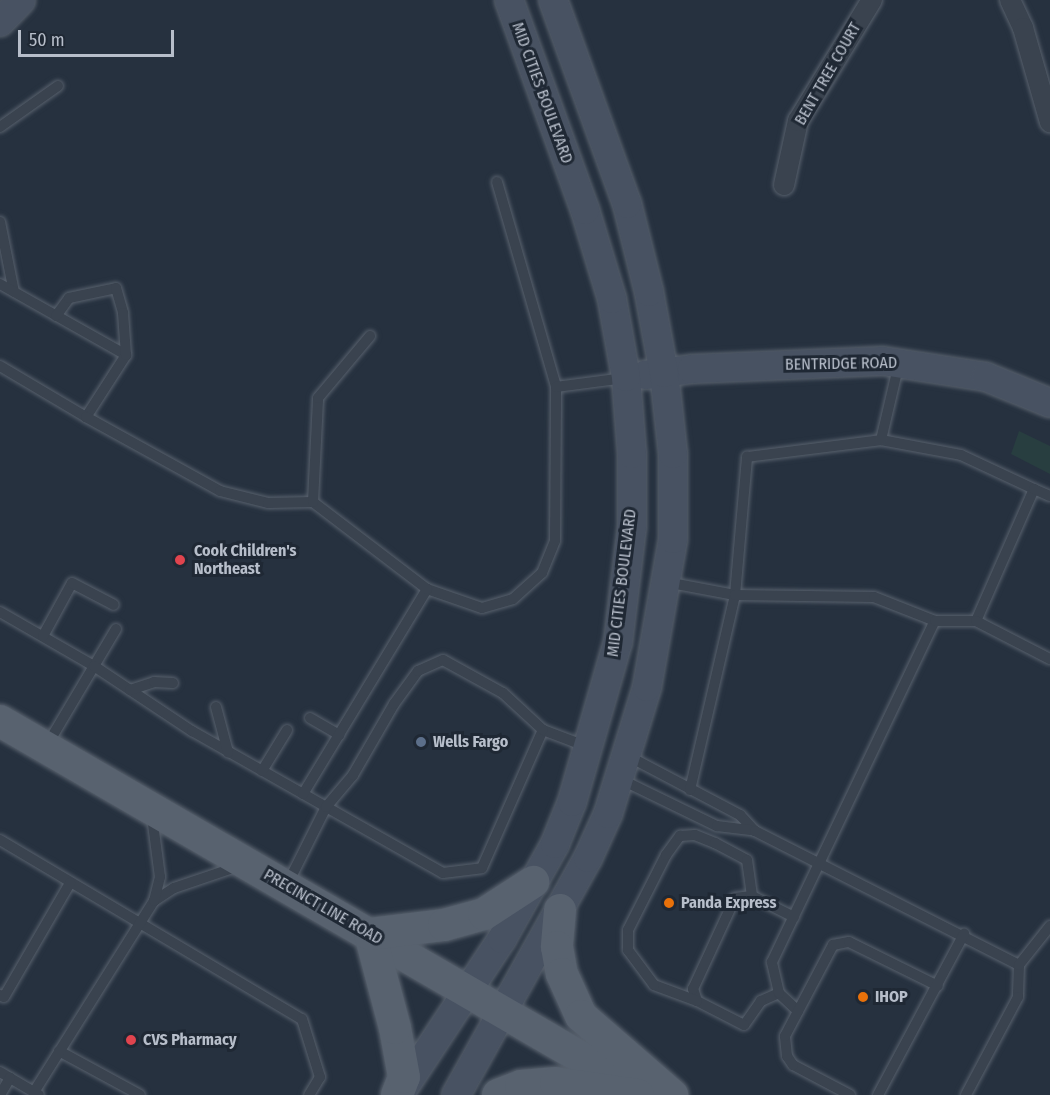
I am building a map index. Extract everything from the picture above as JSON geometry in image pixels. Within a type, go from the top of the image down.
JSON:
[{"type":"main road","points":[[0,22],[21,0]]},
{"type":"main road","name":"MID CITIES BOULEVARD","points":[[398,1095],[468,990],[533,882],[572,802],[610,675],[632,527],[632,454],[626,377],[612,298],[585,210],[509,0]]},
{"type":"main road","points":[[456,1095],[504,1013],[588,858],[624,768],[655,652],[673,539],[673,454],[664,373],[649,292],[627,204],[553,0]]},
{"type":"main road","name":"BENTRIDGE ROAD","points":[[626,377],[704,368],[899,362],[986,378],[1050,403]]},
{"type":"main road","points":[[610,675],[603,720],[611,760],[624,768]]},
{"type":"main road","name":"PRECINCT LINE ROAD","points":[[0,721],[468,990],[645,1095]]},
{"type":"main road","points":[[398,1095],[404,1077],[397,1038],[370,934],[444,925],[484,914],[533,882]]},
{"type":"main road","points":[[560,910],[557,947],[562,974],[581,1016],[672,1095]]},
{"type":"main road","points":[[498,1095],[521,1086],[556,1083],[591,1091],[645,1095]]},
{"type":"street","name":"BENT TREE COURT","points":[[784,185],[798,121],[872,0]]},
{"type":"street","points":[[1010,0],[1023,28],[1050,122]]},
{"type":"lane","points":[[0,127],[58,86]]},
{"type":"lane","points":[[0,366],[86,417],[220,491],[268,503],[313,502],[427,590],[482,608],[513,599],[542,573],[555,541],[556,387],[497,182]]},
{"type":"lane","points":[[0,222],[14,292]]},
{"type":"lane","points":[[0,284],[126,355]]},
{"type":"lane","points":[[56,316],[69,298],[116,288],[123,313],[126,355],[86,417]]},
{"type":"lane","points":[[313,502],[318,398],[370,336]]},
{"type":"lane","points":[[880,440],[899,362]]},
{"type":"lane","points":[[556,387],[626,377]]},
{"type":"lane","points":[[690,790],[735,595],[747,457],[880,440],[961,455],[1050,496]]},
{"type":"lane","points":[[976,621],[1034,489]]},
{"type":"lane","points":[[666,582],[735,595],[874,597],[935,621],[976,621],[1050,659]]},
{"type":"lane","points":[[43,636],[72,583],[114,605]]},
{"type":"lane","points":[[303,794],[427,590]]},
{"type":"lane","points":[[0,612],[94,666],[228,752],[443,873],[482,868],[543,730]]},
{"type":"lane","points":[[798,1011],[779,993],[772,962],[821,864],[935,621]]},
{"type":"lane","points":[[46,747],[116,629]]},
{"type":"lane","points":[[286,886],[326,807],[353,775],[394,704],[418,671],[443,660],[503,693],[543,730],[588,747]]},
{"type":"lane","points":[[130,690],[154,682],[173,683]]},
{"type":"lane","points":[[216,707],[228,752]]},
{"type":"lane","points":[[310,718],[339,735]]},
{"type":"lane","points":[[262,771],[287,730]]},
{"type":"lane","points":[[624,768],[690,790],[740,815],[755,831]]},
{"type":"lane","points":[[624,768],[717,826],[755,831],[964,934],[1019,965]]},
{"type":"lane","points":[[151,808],[160,877],[154,901]]},
{"type":"lane","points":[[752,896],[747,860],[695,835],[680,836],[666,855],[628,930],[628,950],[654,985],[697,1001],[744,1025],[761,1001],[779,993]]},
{"type":"lane","points":[[0,840],[137,924],[302,1019],[320,1077],[309,1095]]},
{"type":"lane","points":[[0,1095],[5,1075],[37,1093],[59,1051],[137,924],[154,901],[174,888],[247,863]]},
{"type":"lane","points":[[1,999],[70,883]]},
{"type":"lane","points":[[697,1001],[693,989],[735,898],[752,896],[794,917]]},
{"type":"lane","points":[[966,1095],[1018,997],[1019,965],[1050,926]]},
{"type":"lane","points":[[878,1095],[964,934]]},
{"type":"lane","points":[[850,1095],[793,1065],[787,1056],[785,1036],[833,945],[841,942],[938,986]]},
{"type":"lane","points":[[59,1051],[140,1095]]},
{"type":"green space","points":[[1019,431],[1050,446],[1050,474],[1011,454]]},
{"type":"place","name":"Cook Children's Northeast","points":[[180,560]]},
{"type":"place","name":"Wells Fargo","points":[[421,742]]},
{"type":"place","name":"Panda Express","points":[[669,903]]},
{"type":"place","name":"IHOP","points":[[863,997]]},
{"type":"place","name":"CVS Pharmacy","points":[[131,1040]]}]
